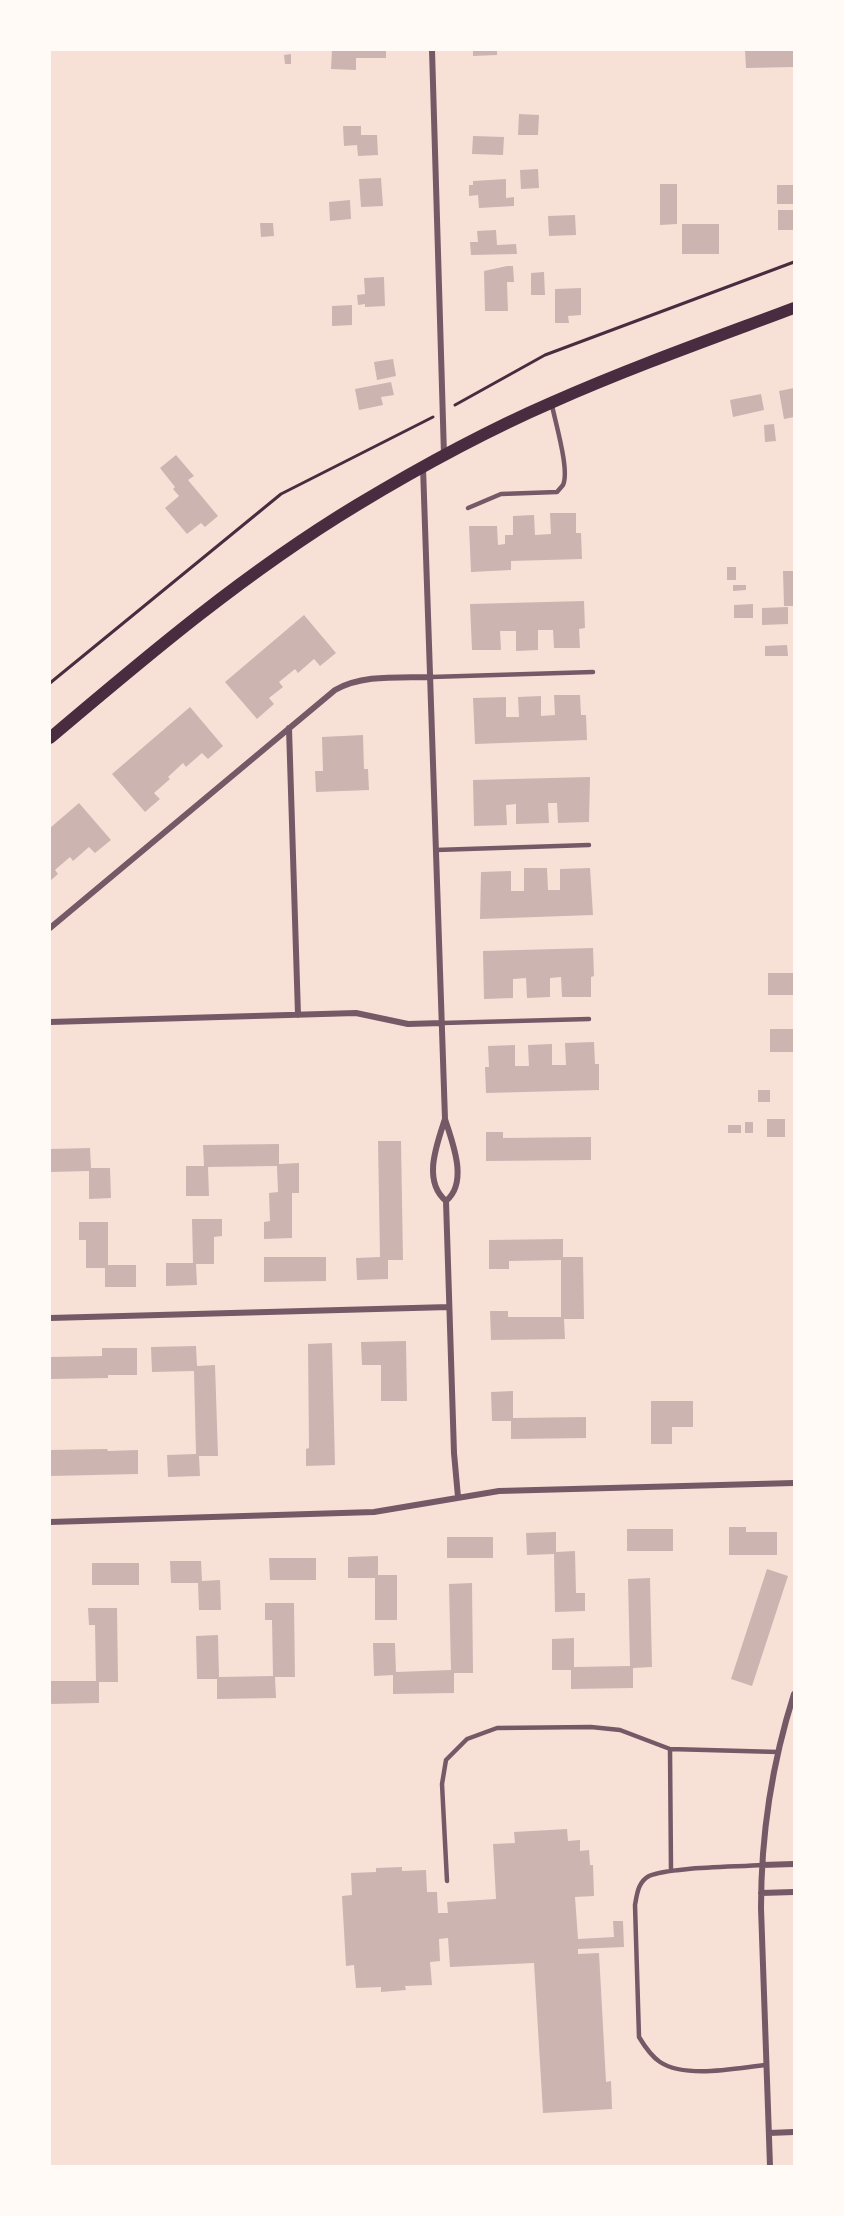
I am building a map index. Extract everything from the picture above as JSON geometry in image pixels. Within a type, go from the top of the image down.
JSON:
[{"type":"main road","points":[[50,738],[178,631],[265,566],[356,506],[423,467],[551,403],[635,368],[795,308]]},
{"type":"street","points":[[432,50],[444,455]]},
{"type":"street","points":[[423,467],[445,1119],[455,1151],[457,1175],[455,1189],[446,1201]]},
{"type":"street","points":[[50,928],[328,695],[346,684],[367,679],[431,677]]},
{"type":"street","points":[[289,728],[298,1015]]},
{"type":"street","points":[[50,1022],[356,1013],[408,1024],[442,1023]]},
{"type":"street","points":[[445,1119],[433,1164],[436,1189],[446,1201],[454,1452],[458,1497]]},
{"type":"street","points":[[50,1318],[450,1307]]},
{"type":"street","points":[[50,1522],[364,1512],[416,1506],[499,1491],[795,1483]]},
{"type":"street","points":[[770,2166],[762,1865],[769,1798],[778,1752],[795,1694]]},
{"type":"street","points":[[762,1865],[795,1864]]},
{"type":"street","points":[[761,1893],[795,1892]]},
{"type":"street","points":[[769,2133],[795,2132]]},
{"type":"lane","points":[[468,508],[501,494],[557,492],[563,485],[565,474],[551,403]]},
{"type":"lane","points":[[431,677],[593,672]]},
{"type":"lane","points":[[436,850],[589,845]]},
{"type":"lane","points":[[442,1023],[589,1019]]},
{"type":"lane","points":[[447,1881],[442,1784],[446,1760],[467,1739],[497,1728],[591,1727],[620,1730],[670,1749],[778,1752]]},
{"type":"lane","points":[[670,1749],[671,1871]]},
{"type":"lane","points":[[762,1865],[671,1871],[648,1876],[638,1888],[635,1905],[639,2037],[647,2050],[661,2063],[682,2070],[705,2071],[766,2065]]},
{"type":"path","points":[[50,683],[281,494],[442,412],[545,355],[795,262]]},
{"type":"building","points":[[332,50],[386,50],[386,58],[356,58],[356,70],[331,69]]},
{"type":"building","points":[[473,50],[497,50],[497,55],[473,56]]},
{"type":"building","points":[[745,50],[794,50],[794,67],[746,68]]},
{"type":"building","points":[[291,54],[291,64],[285,64],[284,55]]},
{"type":"building","points":[[519,114],[539,115],[538,135],[518,135]]},
{"type":"building","points":[[343,126],[361,126],[361,135],[377,135],[378,155],[358,156],[357,145],[344,146]]},
{"type":"building","points":[[473,136],[504,137],[503,155],[472,154]]},
{"type":"building","points":[[538,169],[539,188],[521,189],[520,170]]},
{"type":"building","points":[[381,178],[383,206],[361,207],[359,179]]},
{"type":"building","points":[[506,179],[506,198],[514,197],[514,206],[479,208],[478,195],[469,196],[469,185],[473,185],[473,181]]},
{"type":"building","points":[[660,184],[677,184],[677,224],[660,225]]},
{"type":"building","points":[[777,185],[794,185],[794,204],[777,204]]},
{"type":"building","points":[[350,200],[351,219],[330,221],[329,202]]},
{"type":"building","points":[[778,210],[794,210],[794,230],[778,230]]},
{"type":"building","points":[[575,215],[576,235],[549,236],[548,216]]},
{"type":"building","points":[[260,223],[273,223],[274,236],[261,237]]},
{"type":"building","points":[[682,224],[719,224],[719,254],[682,254]]},
{"type":"building","points":[[496,230],[497,245],[516,244],[517,254],[471,255],[470,242],[478,242],[477,231]]},
{"type":"building","points":[[513,266],[514,282],[507,282],[508,311],[485,311],[484,271]]},
{"type":"building","points":[[544,272],[545,295],[531,295],[531,273]]},
{"type":"building","points":[[384,277],[385,306],[358,305],[357,295],[365,294],[364,278]]},
{"type":"building","points":[[581,288],[581,315],[568,316],[569,323],[555,323],[555,289]]},
{"type":"building","points":[[352,305],[352,325],[332,326],[332,306]]},
{"type":"building","points":[[393,359],[396,376],[377,380],[374,362]]},
{"type":"building","points":[[391,382],[394,395],[381,397],[383,405],[359,410],[355,389]]},
{"type":"building","points":[[794,388],[794,417],[784,419],[779,391]]},
{"type":"building","points":[[761,394],[764,410],[733,417],[730,400]]},
{"type":"building","points":[[774,424],[776,441],[765,442],[764,425]]},
{"type":"building","points":[[176,455],[194,476],[188,480],[218,516],[205,527],[201,523],[187,534],[165,508],[179,496],[160,468]]},
{"type":"building","points":[[550,513],[576,513],[576,533],[581,533],[582,559],[511,561],[511,570],[471,572],[469,526],[497,526],[498,545],[505,544],[505,535],[513,535],[513,516],[534,515],[535,535],[551,534]]},
{"type":"building","points":[[727,567],[736,567],[736,580],[727,580]]},
{"type":"building","points":[[783,571],[794,571],[794,606],[784,606]]},
{"type":"building","points":[[733,585],[746,585],[746,590],[733,591]]},
{"type":"building","points":[[584,601],[585,628],[579,629],[580,648],[554,648],[553,630],[538,630],[538,650],[516,651],[516,631],[500,631],[501,650],[472,650],[470,604]]},
{"type":"building","points":[[753,604],[753,618],[734,618],[734,605]]},
{"type":"building","points":[[788,607],[788,624],[762,625],[762,608]]},
{"type":"building","points":[[304,615],[336,653],[320,666],[314,659],[298,673],[295,669],[279,682],[283,687],[269,698],[274,704],[257,719],[225,682]]},
{"type":"building","points":[[787,645],[788,656],[765,656],[765,646]]},
{"type":"building","points":[[554,695],[580,695],[581,715],[586,715],[587,740],[475,744],[473,698],[506,697],[506,717],[519,717],[518,697],[541,696],[541,716],[555,715]]},
{"type":"building","points":[[190,707],[223,746],[208,759],[202,753],[186,767],[183,763],[154,793],[160,799],[145,812],[112,774]]},
{"type":"building","points":[[363,735],[364,769],[368,769],[369,790],[316,792],[315,771],[323,771],[322,737]]},
{"type":"building","points":[[590,777],[589,822],[558,823],[557,803],[548,803],[549,823],[516,824],[516,804],[506,805],[507,825],[474,826],[473,780]]},
{"type":"building","points":[[79,803],[111,840],[95,853],[89,847],[73,861],[70,857],[55,870],[58,874],[50,881],[50,828]]},
{"type":"building","points":[[524,868],[547,868],[548,890],[560,890],[560,869],[590,868],[593,915],[480,919],[481,872],[511,871],[511,891],[524,891]]},
{"type":"building","points":[[593,948],[594,976],[591,977],[591,997],[562,997],[561,977],[550,978],[550,997],[527,998],[526,978],[513,979],[513,998],[484,999],[483,951]]},
{"type":"building","points":[[768,973],[794,973],[794,995],[768,995]]},
{"type":"building","points":[[770,1029],[794,1029],[794,1052],[770,1052]]},
{"type":"building","points":[[594,1042],[595,1064],[599,1064],[599,1090],[486,1093],[485,1067],[489,1067],[488,1046],[515,1045],[515,1066],[529,1066],[528,1045],[552,1044],[552,1065],[566,1065],[565,1043]]},
{"type":"building","points":[[758,1090],[770,1090],[770,1102],[758,1102]]},
{"type":"building","points":[[767,1119],[785,1119],[785,1137],[767,1137]]},
{"type":"building","points":[[745,1122],[753,1122],[753,1133],[745,1133]]},
{"type":"building","points":[[728,1125],[741,1125],[741,1133],[728,1133]]},
{"type":"building","points":[[486,1132],[503,1132],[503,1138],[591,1137],[591,1160],[486,1161]]},
{"type":"building","points":[[378,1141],[401,1141],[403,1260],[388,1260],[388,1279],[357,1280],[356,1258],[380,1257]]},
{"type":"building","points":[[279,1144],[279,1164],[299,1163],[299,1193],[292,1193],[292,1238],[264,1239],[264,1222],[270,1221],[269,1193],[278,1192],[277,1166],[208,1167],[209,1196],[186,1196],[186,1166],[204,1166],[203,1145]]},
{"type":"building","points":[[90,1148],[91,1168],[110,1168],[111,1198],[89,1199],[89,1171],[50,1172],[50,1149]]},
{"type":"building","points":[[192,1219],[222,1219],[222,1236],[214,1237],[214,1264],[196,1264],[197,1285],[166,1286],[166,1263],[193,1263]]},
{"type":"building","points":[[79,1222],[108,1222],[108,1265],[136,1265],[136,1287],[105,1287],[105,1268],[86,1268],[86,1240],[79,1240]]},
{"type":"building","points":[[563,1239],[563,1257],[583,1257],[584,1319],[564,1319],[565,1339],[491,1340],[490,1311],[508,1311],[508,1317],[561,1317],[561,1260],[509,1261],[509,1269],[489,1269],[489,1240]]},
{"type":"building","points":[[264,1257],[326,1257],[326,1281],[264,1282]]},
{"type":"building","points":[[406,1341],[407,1401],[381,1401],[381,1365],[362,1365],[361,1342]]},
{"type":"building","points":[[332,1343],[335,1465],[306,1466],[306,1449],[309,1448],[308,1344]]},
{"type":"building","points":[[196,1346],[197,1366],[215,1365],[218,1456],[199,1456],[200,1476],[168,1477],[167,1455],[196,1454],[194,1371],[152,1372],[151,1347]]},
{"type":"building","points":[[102,1348],[137,1348],[137,1375],[50,1379],[50,1357],[102,1356]]},
{"type":"building","points":[[513,1391],[513,1418],[586,1417],[586,1438],[511,1439],[511,1421],[492,1421],[491,1392]]},
{"type":"building","points":[[651,1401],[693,1401],[693,1427],[672,1427],[672,1444],[651,1444]]},
{"type":"building","points":[[107,1449],[108,1451],[138,1450],[138,1474],[50,1476],[50,1450]]},
{"type":"building","points":[[729,1527],[746,1527],[746,1532],[777,1532],[777,1555],[729,1555]]},
{"type":"building","points":[[627,1529],[673,1529],[673,1551],[627,1551]]},
{"type":"building","points":[[556,1532],[556,1552],[575,1551],[576,1593],[585,1593],[585,1611],[555,1612],[554,1554],[527,1555],[526,1533]]},
{"type":"building","points":[[447,1537],[493,1537],[493,1558],[447,1558]]},
{"type":"building","points":[[378,1556],[378,1575],[397,1575],[397,1620],[375,1620],[375,1578],[348,1578],[348,1557]]},
{"type":"building","points":[[269,1558],[316,1558],[316,1580],[270,1580]]},
{"type":"building","points":[[170,1561],[201,1561],[202,1581],[220,1580],[221,1610],[199,1610],[198,1583],[171,1583]]},
{"type":"building","points":[[92,1563],[139,1563],[139,1585],[92,1585]]},
{"type":"building","points":[[767,1569],[788,1576],[752,1686],[731,1679]]},
{"type":"building","points":[[650,1578],[652,1667],[633,1668],[633,1688],[571,1689],[571,1670],[552,1670],[552,1639],[574,1638],[574,1667],[630,1666],[628,1579]]},
{"type":"building","points":[[472,1583],[473,1673],[454,1673],[454,1693],[393,1694],[393,1675],[374,1676],[373,1643],[395,1643],[396,1672],[451,1670],[449,1584]]},
{"type":"building","points":[[265,1603],[294,1603],[295,1677],[275,1677],[276,1698],[217,1699],[217,1679],[197,1679],[196,1636],[218,1635],[219,1677],[273,1676],[272,1620],[265,1620]]},
{"type":"building","points":[[88,1608],[117,1608],[118,1682],[99,1682],[99,1703],[50,1704],[50,1681],[96,1681],[95,1625],[89,1625]]},
{"type":"building","points":[[567,1829],[568,1841],[580,1840],[580,1851],[589,1850],[590,1865],[593,1865],[594,1896],[575,1897],[578,1939],[614,1937],[613,1921],[623,1921],[624,1947],[578,1949],[578,1954],[599,1953],[606,2082],[611,2081],[612,2109],[543,2113],[534,1963],[450,1967],[448,1938],[439,1939],[440,1961],[430,1962],[432,1985],[405,1986],[406,1990],[381,1992],[381,1987],[356,1988],[354,1965],[346,1966],[342,1896],[352,1895],[351,1873],[376,1872],[376,1868],[402,1867],[402,1871],[426,1870],[427,1892],[437,1892],[438,1913],[448,1913],[447,1902],[496,1899],[493,1844],[515,1843],[514,1832]]}]
